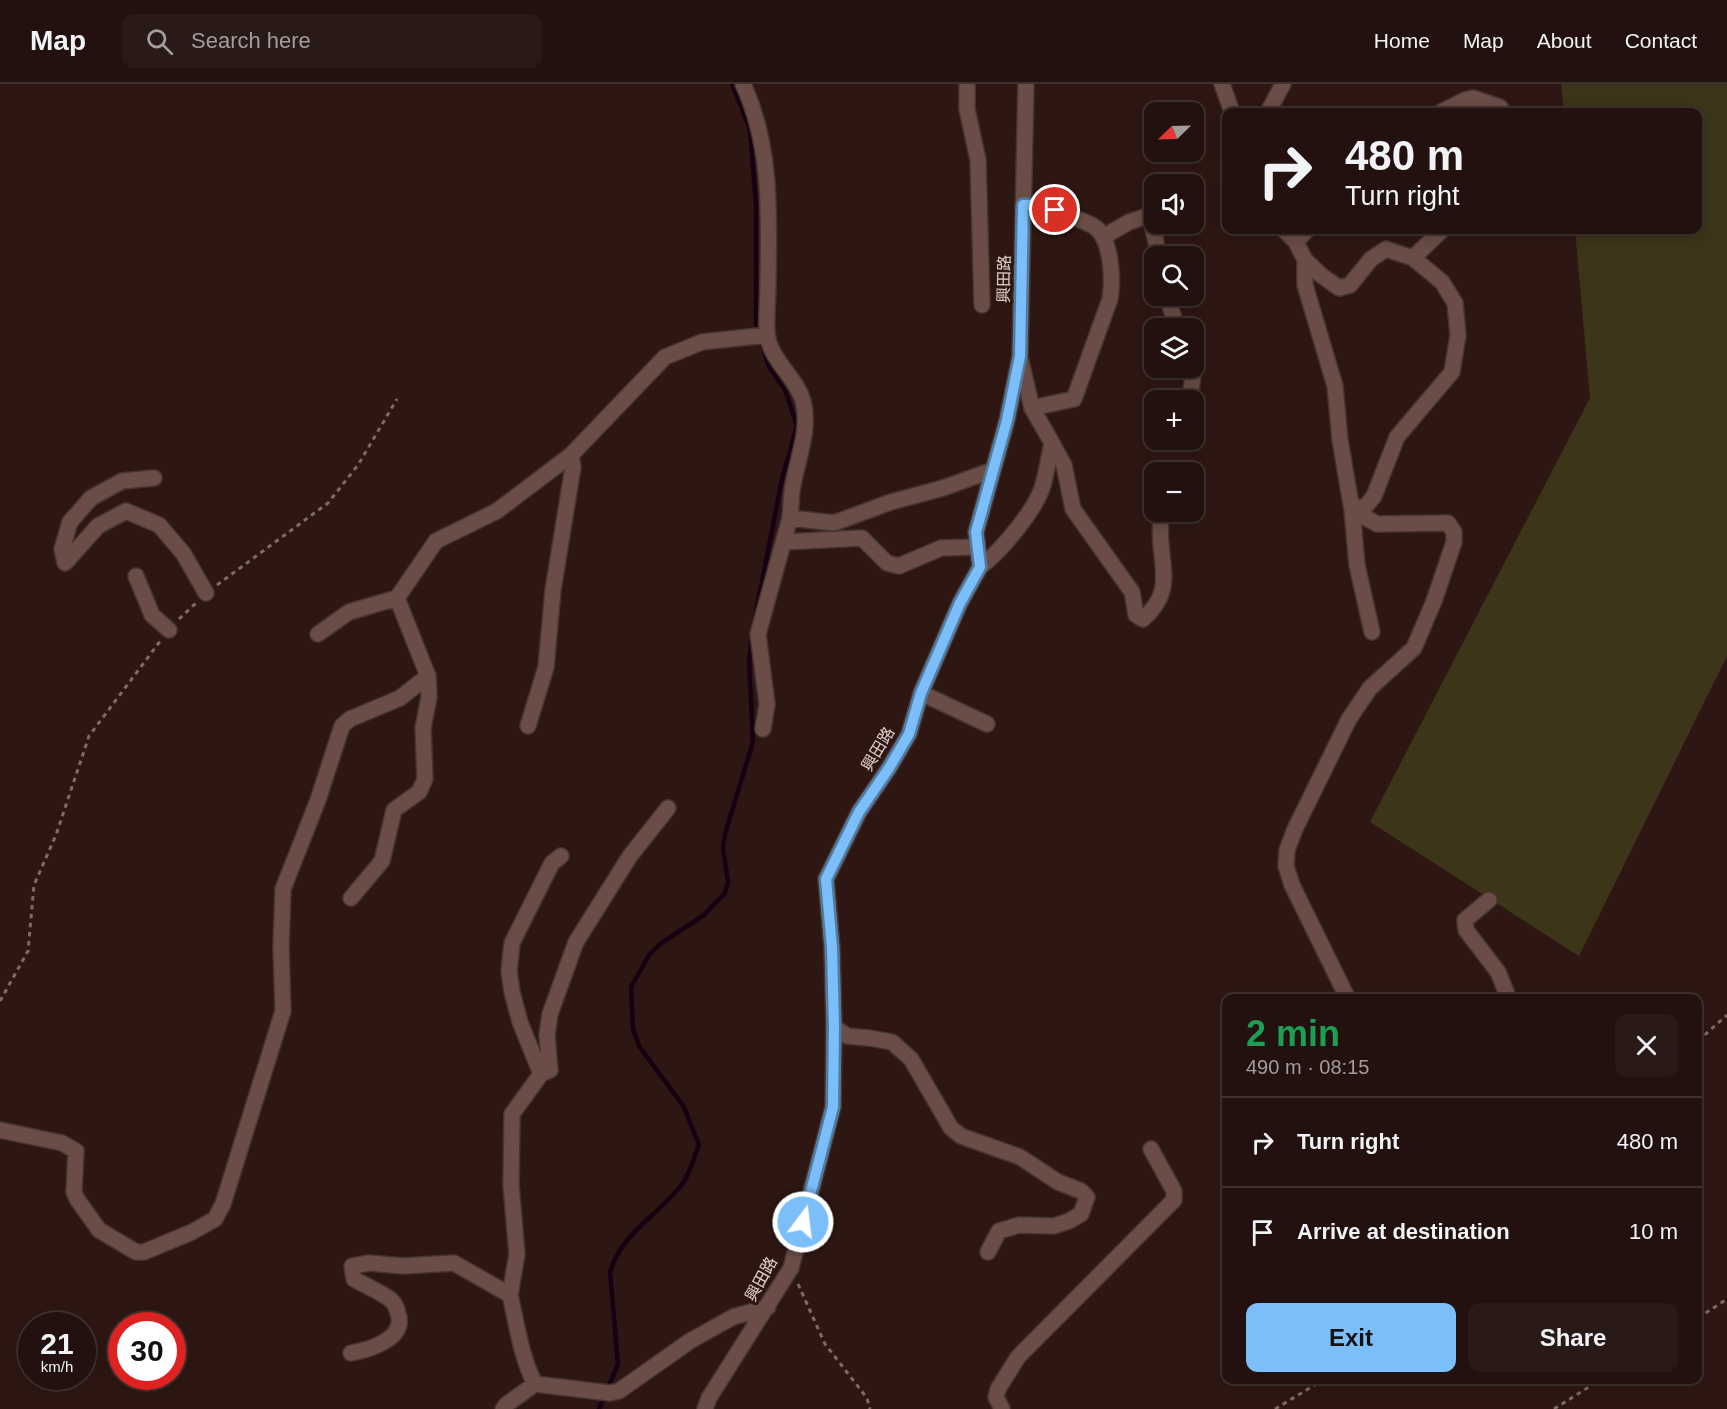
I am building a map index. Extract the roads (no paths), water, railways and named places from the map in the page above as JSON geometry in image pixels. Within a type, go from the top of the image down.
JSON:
[{"type":"street","points":[[743,84],[752,103],[762,141],[769,210],[767,335],[774,355],[802,399],[806,420],[792,491],[790,518],[758,634],[767,704],[764,729]]},
{"type":"street","points":[[967,84],[967,109],[978,160],[982,305]]},
{"type":"street","name":"興田路","points":[[705,1409],[709,1398],[768,1307],[790,1268],[833,1107],[832,948],[826,879],[859,812],[909,734],[921,693],[960,603],[980,567],[976,532],[1007,420],[1020,356],[1026,84]]},
{"type":"street","points":[[1222,84],[1231,108]]},
{"type":"street","points":[[1270,108],[1283,84]]},
{"type":"street","points":[[1449,108],[1465,100],[1473,99],[1501,108]]},
{"type":"street","points":[[1023,205],[1039,205],[1055,210],[1095,228],[1103,237],[1109,254],[1112,284],[1110,299],[1074,399],[1032,408]]},
{"type":"street","points":[[1103,237],[1129,222],[1150,215],[1157,246]]},
{"type":"street","points":[[1288,234],[1296,242],[1305,260],[1339,288],[1350,285],[1371,259],[1386,249],[1413,258],[1442,282],[1455,303],[1458,335],[1452,372],[1397,437],[1374,496],[1366,506],[1352,510]]},
{"type":"street","points":[[1296,242],[1303,234]]},
{"type":"street","points":[[1413,258],[1438,234]]},
{"type":"street","points":[[1305,260],[1305,285],[1335,386],[1340,440],[1352,510],[1356,565],[1372,632]]},
{"type":"street","points":[[318,634],[349,612],[397,598],[436,541],[496,511],[571,455],[665,357],[702,342],[767,335]]},
{"type":"street","points":[[1020,356],[1032,408],[1064,465],[1073,509],[1132,592],[1136,615],[1143,619],[1155,609],[1161,596],[1164,574],[1160,522]]},
{"type":"street","points":[[980,567],[992,558],[1027,516],[1043,487],[1052,443]]},
{"type":"street","points":[[528,726],[546,667],[553,590],[573,467],[571,455]]},
{"type":"street","points":[[790,518],[834,523],[891,502],[943,488],[993,470]]},
{"type":"street","points":[[154,478],[122,481],[91,498],[70,522],[62,549],[65,563],[98,526],[126,511],[159,525],[183,552],[206,593]]},
{"type":"street","points":[[1346,994],[1292,885],[1286,866],[1287,850],[1349,719],[1370,688],[1414,648],[1434,601],[1454,542],[1454,532],[1448,523],[1377,524],[1352,510]]},
{"type":"street","points":[[784,542],[862,538],[887,563],[899,566],[941,548],[976,547]]},
{"type":"street","points":[[136,576],[152,615],[169,630]]},
{"type":"street","points":[[351,898],[382,861],[394,810],[419,792],[425,779],[423,728],[429,697],[428,676],[397,598]]},
{"type":"street","points":[[0,1130],[62,1143],[76,1151],[74,1191],[76,1199],[99,1230],[136,1252],[192,1232],[214,1219],[223,1204],[283,1011],[281,947],[284,889],[318,800],[342,726],[350,719],[400,698],[428,676]]},
{"type":"street","points":[[921,693],[987,724]]},
{"type":"street","points":[[535,1384],[523,1352],[510,1295],[517,1254],[511,1185],[512,1114],[540,1074],[550,1070],[547,1035],[550,1014],[576,942],[630,856],[668,808]]},
{"type":"street","points":[[540,1074],[520,1023],[509,972],[512,943],[552,863],[561,856]]},
{"type":"street","points":[[1490,900],[1465,920],[1466,930],[1498,972],[1507,994]]},
{"type":"street","points":[[834,1027],[848,1036],[892,1042],[910,1059],[951,1128],[961,1136],[1020,1156],[1058,1182],[1081,1191],[1087,1197],[1082,1214],[1069,1221],[1054,1226],[1019,1225],[999,1231],[988,1252]]},
{"type":"street","points":[[1002,1409],[996,1397],[998,1389],[1018,1357],[1174,1200],[1174,1191],[1151,1149]]},
{"type":"street","points":[[351,1353],[363,1351],[392,1338],[400,1323],[397,1307],[392,1301],[354,1279],[352,1266],[369,1263],[403,1266],[454,1263],[510,1295]]},
{"type":"street","points":[[503,1409],[535,1384],[610,1393],[619,1391],[690,1341],[733,1317],[768,1307]]},
{"type":"waterway","points":[[732,84],[750,129],[756,204],[756,323],[759,332]]},
{"type":"waterway","points":[[753,628],[782,479],[797,426],[785,390],[768,365],[762,343]]},
{"type":"waterway","points":[[599,1409],[618,1364],[610,1272],[615,1258],[632,1235],[683,1183],[699,1145],[684,1107],[639,1046],[633,1029],[631,987],[649,955],[660,944],[704,915],[725,893],[728,882],[723,848],[725,834],[753,742],[749,661],[752,636]]}]
